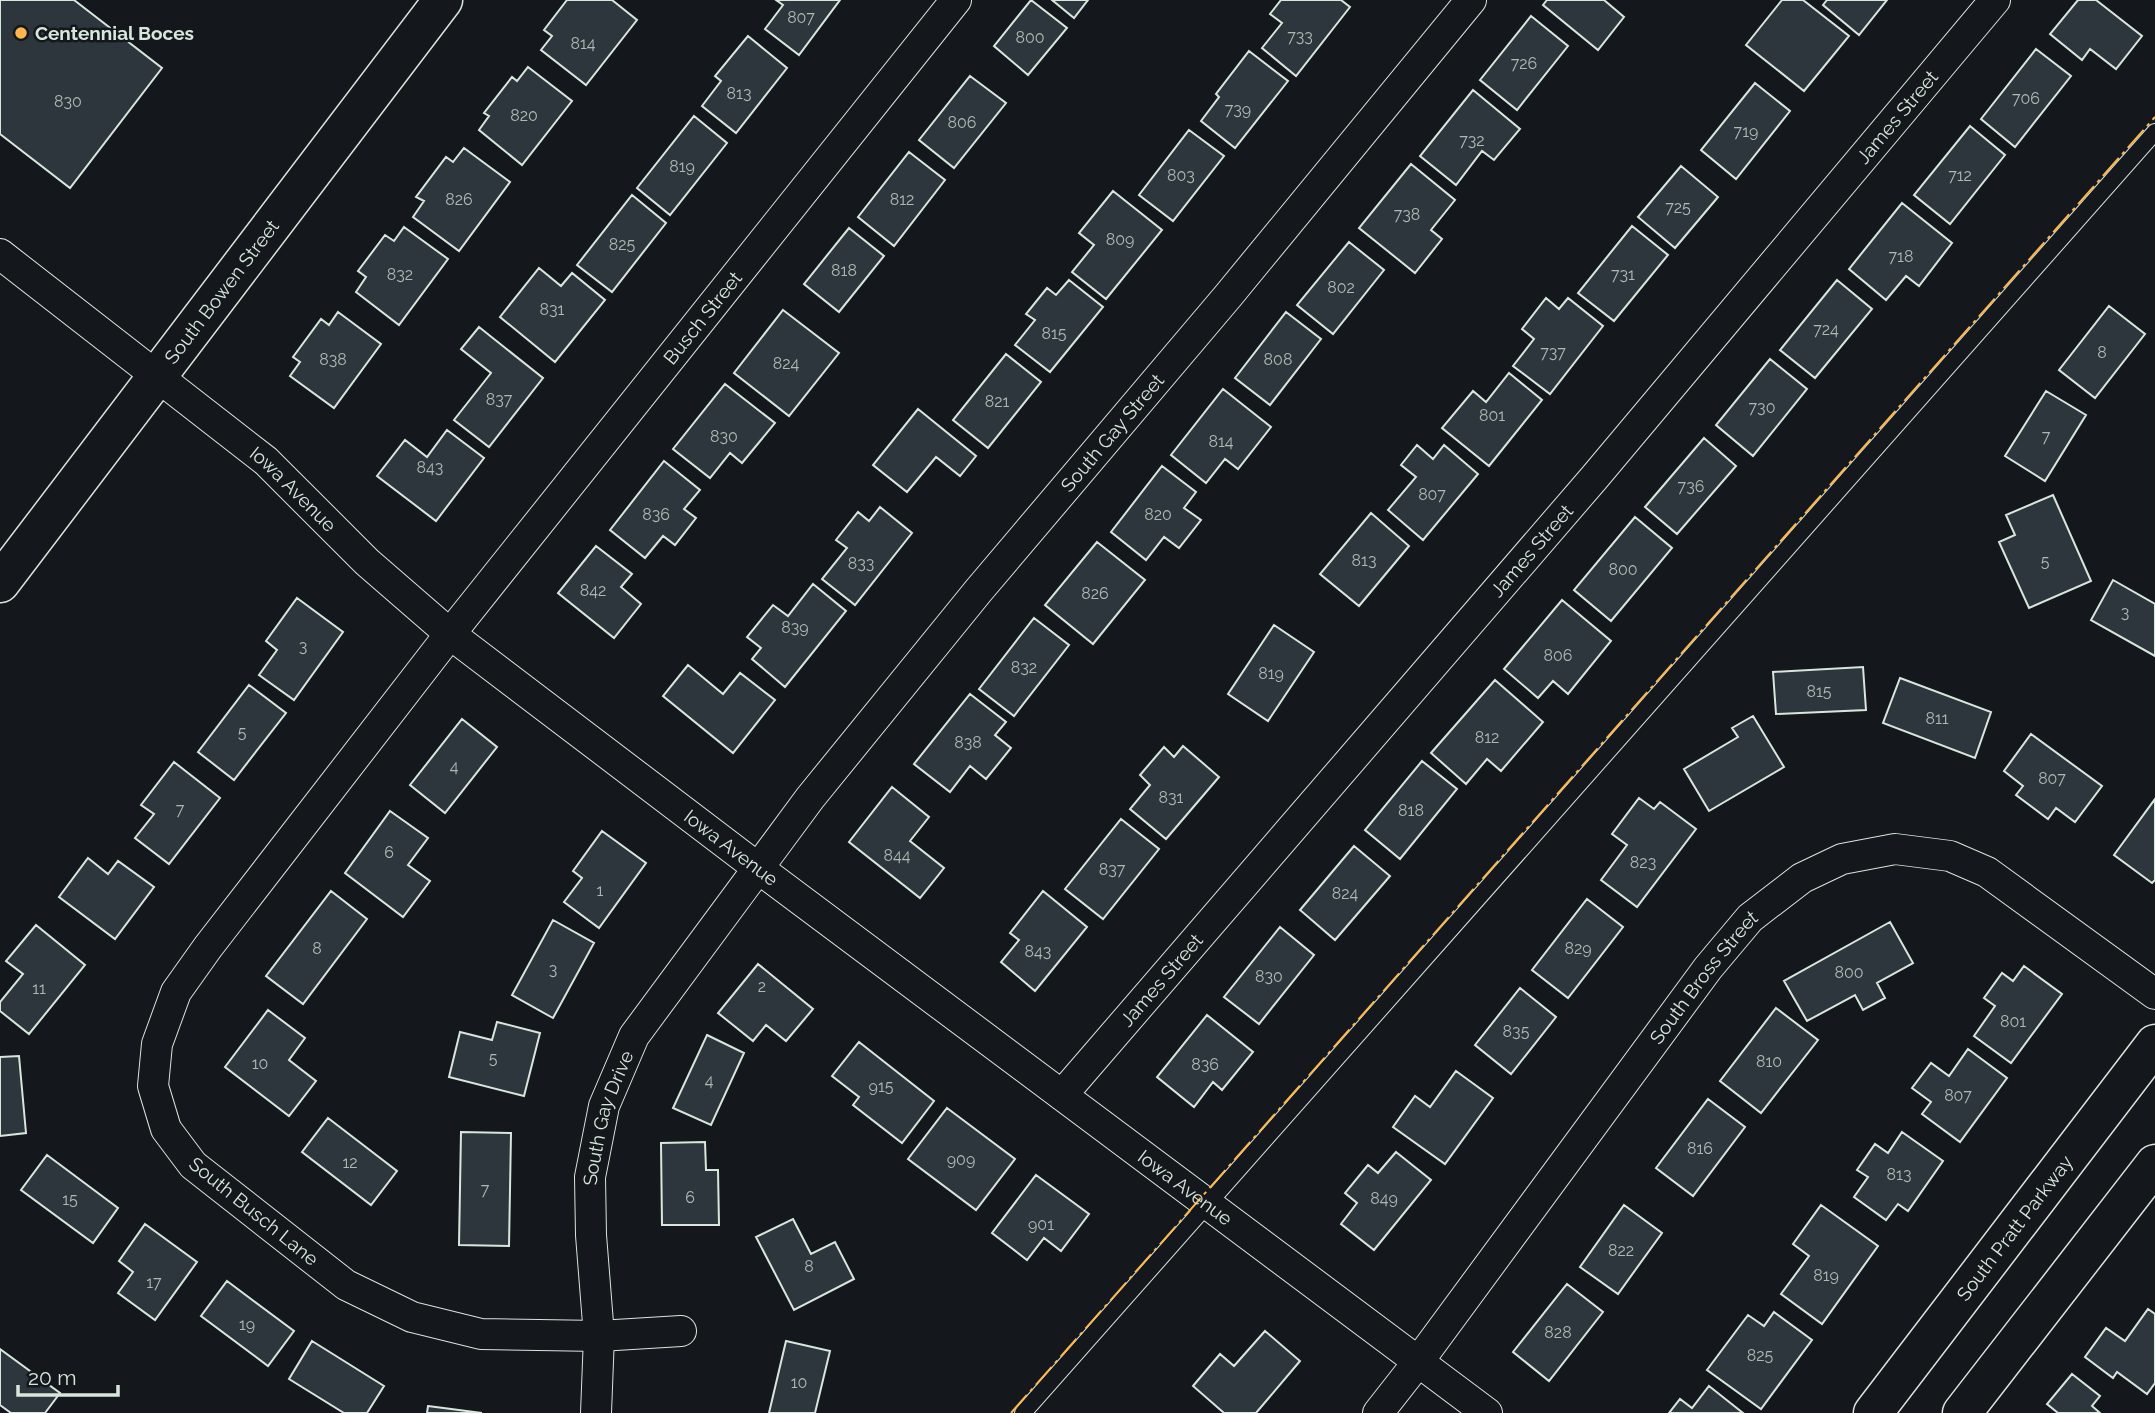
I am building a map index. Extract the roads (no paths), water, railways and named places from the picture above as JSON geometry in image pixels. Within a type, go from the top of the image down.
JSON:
[{"type":"street","name":"South Bowen Street","points":[[0,583],[443,0]]},
{"type":"street","name":"Busch Street","points":[[450,634],[956,0]]},
{"type":"street","name":"South Gay Street","points":[[758,868],[810,798],[970,601],[1228,296],[1471,0]]},
{"type":"street","name":"James Street","points":[[1062,1095],[1585,488],[1995,0]]},
{"type":"street","name":"Iowa Avenue","points":[[0,254],[266,461],[367,562],[450,634],[758,868],[1487,1413]]},
{"type":"street","name":"South Busch Lane","points":[[450,634],[176,992],[157,1044],[153,1086],[166,1129],[193,1165],[346,1285],[412,1317],[481,1334],[599,1336],[681,1331]]},
{"type":"street","name":"South Bross Street","points":[[1378,1413],[1708,968],[1750,918],[1802,878],[1842,859],[1895,849],[1950,856],[1987,872],[2155,995]]},
{"type":"street","name":"South Gay Drive","points":[[596,1413],[599,1336],[591,1235],[590,1177],[604,1106],[634,1035],[758,868]]},
{"type":"street","name":"South Pratt Parkway","points":[[1873,1413],[2155,1044]]},
{"type":"street","points":[[1962,1413],[2155,1164]]},
{"type":"lane","points":[[1023,1413],[2155,132]]},
{"type":"place","name":"Centennial Boces","points":[[21,33]]}]
